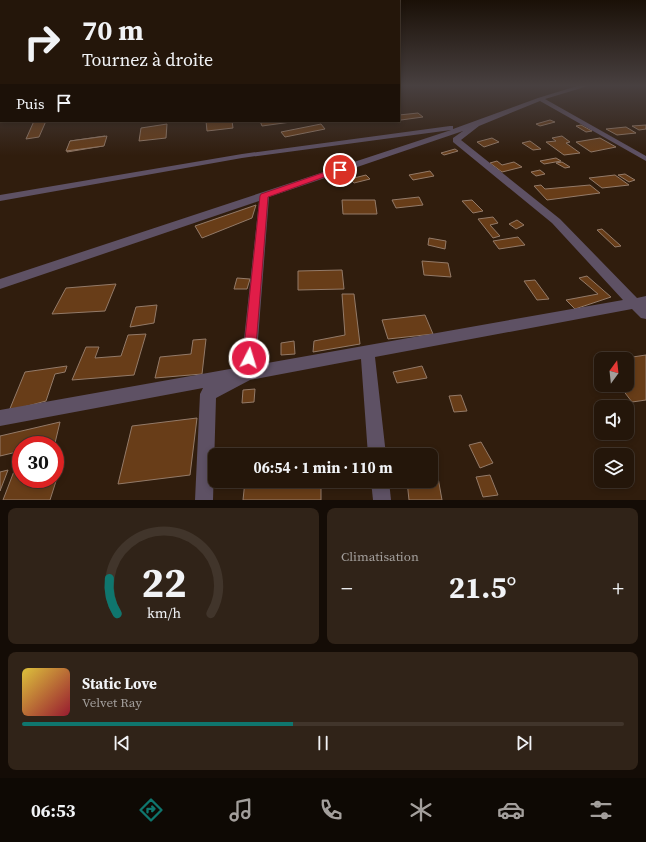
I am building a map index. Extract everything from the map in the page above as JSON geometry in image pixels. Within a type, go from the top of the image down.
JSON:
[{"type":"street","points":[[0,284],[476,124],[514,109]]},
{"type":"street","points":[[558,109],[646,159]]},
{"type":"street","points":[[0,198],[242,156],[476,124]]},
{"type":"street","points":[[476,124],[456,140],[556,221],[640,302],[646,314]]},
{"type":"street","points":[[248,373],[264,196]]},
{"type":"street","points":[[0,418],[640,302]]},
{"type":"street","points":[[367,351],[376,448]]},
{"type":"street","points":[[204,500],[208,394],[248,373]]},
{"type":"street","points":[[381,488],[382,500]]},
{"type":"building","points":[[418,113],[423,117],[401,120],[400,115]]},
{"type":"building","points":[[550,120],[555,122],[540,126],[536,124]]},
{"type":"building","points":[[34,122],[46,122],[39,137],[26,139]]},
{"type":"building","points":[[206,122],[232,122],[233,128],[207,131]]},
{"type":"building","points":[[260,122],[291,122],[262,126]]},
{"type":"building","points":[[167,124],[166,138],[139,141],[141,128]]},
{"type":"building","points":[[321,124],[325,129],[285,137],[281,132]]},
{"type":"building","points":[[581,125],[592,131],[586,132],[576,126]]},
{"type":"building","points":[[646,125],[646,129],[639,130],[632,126]]},
{"type":"building","points":[[626,127],[636,133],[617,135],[606,129]]},
{"type":"building","points":[[105,136],[103,146],[67,152],[70,141]]},
{"type":"building","points":[[107,136],[104,146],[66,151],[70,141]]},
{"type":"building","points":[[562,136],[570,142],[566,143],[580,153],[564,155],[546,142],[556,141],[552,138]]},
{"type":"building","points":[[492,138],[499,142],[484,147],[477,142]]},
{"type":"building","points":[[600,138],[616,147],[591,152],[576,142]]},
{"type":"building","points":[[530,141],[541,149],[533,150],[522,143]]},
{"type":"building","points":[[455,149],[458,151],[444,155],[441,153]]},
{"type":"building","points":[[556,158],[561,161],[544,164],[540,161]]},
{"type":"building","points":[[497,161],[502,165],[514,162],[522,167],[502,172],[490,163]]},
{"type":"building","points":[[562,162],[570,167],[565,168],[556,163]]},
{"type":"building","points":[[540,170],[545,174],[536,176],[531,172]]},
{"type":"building","points":[[430,171],[434,176],[413,180],[409,175]]},
{"type":"building","points":[[625,174],[635,180],[629,182],[618,175]]},
{"type":"building","points":[[366,175],[370,179],[354,183],[350,179]]},
{"type":"building","points":[[615,175],[629,185],[602,188],[589,178]]},
{"type":"building","points":[[541,185],[545,189],[590,185],[600,193],[547,200],[534,186]]},
{"type":"building","points":[[419,197],[423,205],[396,208],[392,200]]},
{"type":"building","points":[[342,200],[375,200],[377,214],[343,214]]},
{"type":"building","points":[[472,200],[483,211],[473,213],[462,201]]},
{"type":"building","points":[[256,205],[252,218],[202,238],[195,226]]},
{"type":"building","points":[[493,217],[498,223],[490,225],[500,236],[493,238],[478,219]]},
{"type":"building","points":[[517,220],[524,225],[516,229],[509,224]]},
{"type":"building","points":[[602,229],[621,246],[615,247],[597,230]]},
{"type":"building","points":[[518,237],[525,245],[499,249],[493,241]]},
{"type":"building","points":[[429,238],[446,241],[445,249],[428,245]]},
{"type":"building","points":[[422,261],[448,263],[451,277],[424,275]]},
{"type":"building","points":[[342,270],[344,289],[298,290],[298,271]]},
{"type":"building","points":[[587,276],[611,297],[575,309],[566,300],[598,294],[579,278]]},
{"type":"building","points":[[237,278],[250,279],[247,289],[234,289]]},
{"type":"building","points":[[535,280],[549,299],[537,300],[524,281]]},
{"type":"building","points":[[116,284],[105,311],[52,314],[66,288]]},
{"type":"building","points":[[342,294],[354,294],[360,344],[313,352],[314,341],[345,335]]},
{"type":"building","points":[[157,305],[154,323],[130,327],[136,307]]},
{"type":"building","points":[[425,315],[433,334],[388,339],[382,320]]},
{"type":"building","points":[[146,334],[134,375],[72,380],[86,347],[99,347],[95,358],[121,356],[128,335]]},
{"type":"building","points":[[206,339],[202,374],[155,378],[160,357],[191,354],[193,340]]},
{"type":"building","points":[[294,341],[295,354],[281,355],[281,343]]},
{"type":"building","points":[[646,355],[646,400],[634,402],[634,400],[630,400],[624,392],[634,392],[634,357]]},
{"type":"building","points":[[67,366],[65,372],[55,374],[46,401],[9,411],[25,372]]},
{"type":"building","points":[[422,366],[427,378],[397,383],[393,372]]},
{"type":"building","points":[[255,389],[254,402],[242,403],[243,390]]},
{"type":"building","points":[[461,395],[467,411],[454,412],[449,396]]},
{"type":"building","points":[[197,418],[190,475],[118,484],[132,426]]},
{"type":"building","points":[[60,422],[57,436],[12,436],[12,453],[0,456],[0,436]]},
{"type":"building","points":[[481,442],[493,463],[480,468],[469,445]]},
{"type":"building","points":[[8,470],[0,491],[0,472]]},
{"type":"building","points":[[490,475],[498,495],[483,497],[476,477]]},
{"type":"building","points":[[12,476],[12,488],[54,488],[50,500],[3,500]]},
{"type":"building","points":[[438,478],[442,500],[409,500],[408,488],[438,488]]},
{"type":"building","points":[[244,488],[321,488],[321,500],[243,500]]},
{"type":"route","points":[[249,358],[264,196],[340,170]]}]
